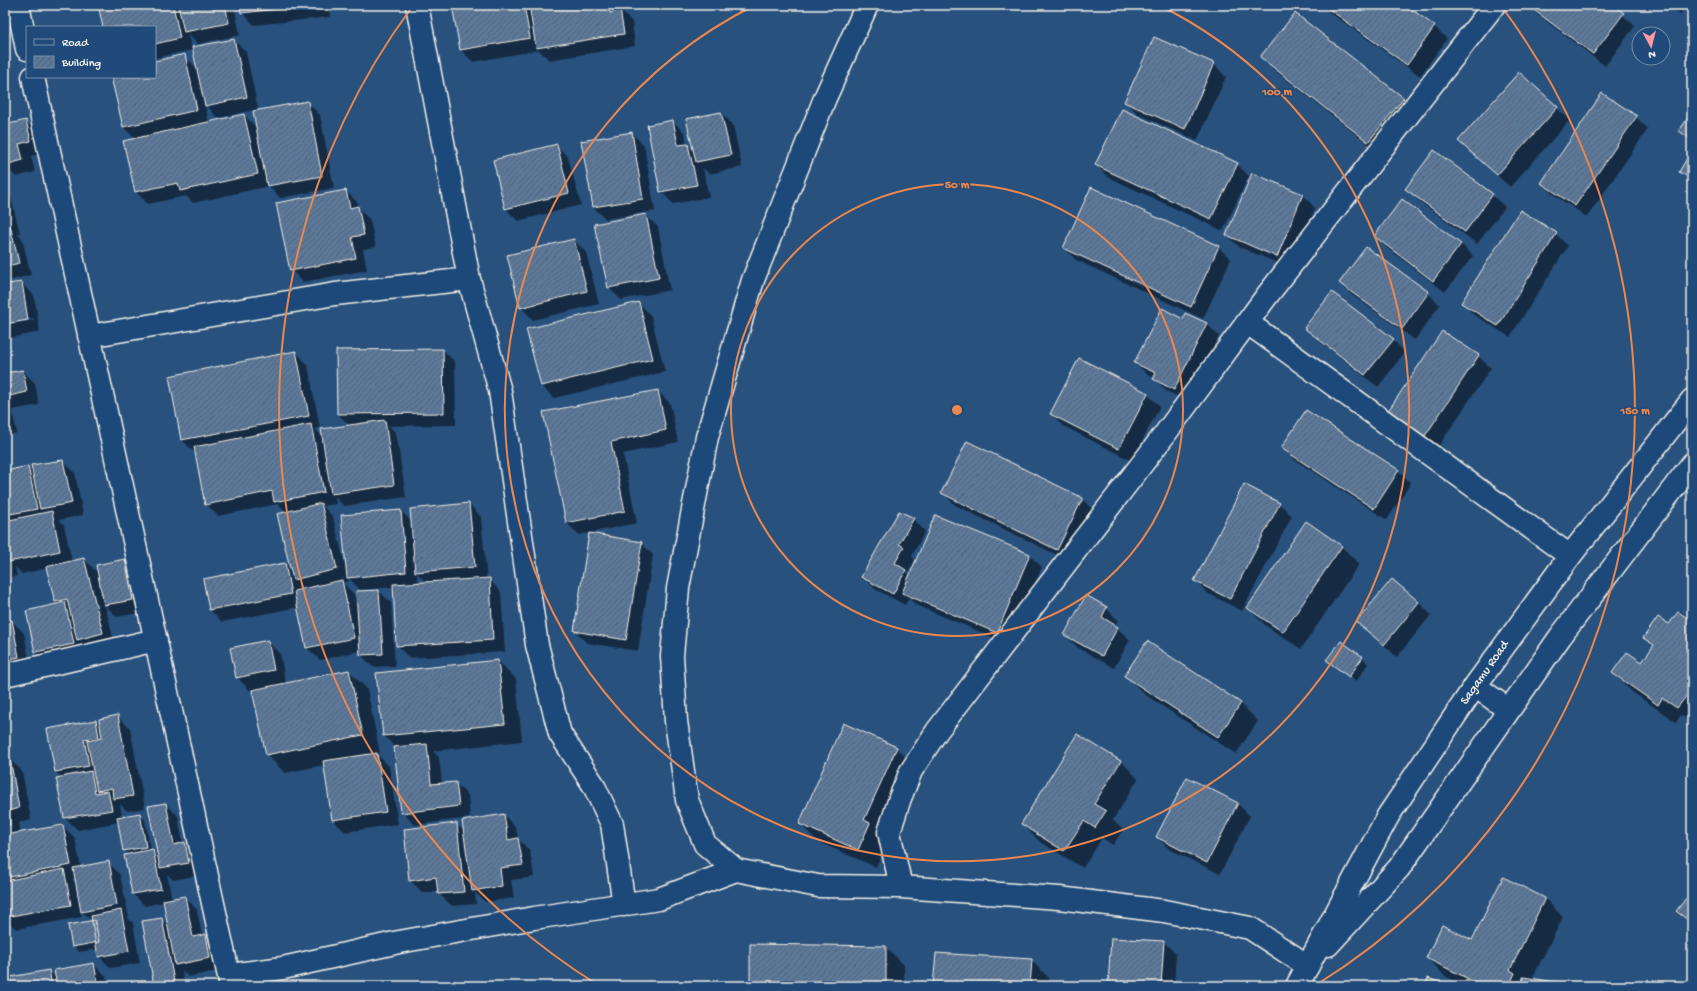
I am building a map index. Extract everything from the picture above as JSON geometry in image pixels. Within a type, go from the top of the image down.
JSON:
[{"type":"main road","points":[[18,5],[26,44]]},
{"type":"main road","points":[[416,5],[469,279],[500,391],[537,645],[560,734],[593,784],[612,824],[624,905]]},
{"type":"main road","points":[[867,5],[825,98],[753,280],[707,437],[678,588],[672,656],[676,721],[686,800],[706,844],[736,870],[818,886],[901,887],[1059,898],[1180,914],[1250,928],[1308,966]]},
{"type":"main road","points":[[901,887],[889,832],[900,798],[912,771],[937,731],[1248,323],[1494,5]]},
{"type":"main road","points":[[33,78],[230,980],[399,942],[534,918],[659,899],[736,870]]},
{"type":"main road","points":[[89,336],[335,294],[469,279]]},
{"type":"main road","points":[[1248,323],[1570,556]]},
{"type":"main road","name":"Sagamu Road","points":[[1297,986],[1388,816],[1476,686],[1570,556],[1692,400]]},
{"type":"main road","name":"Sagamu Road","points":[[1308,966],[1399,868],[1560,637],[1692,464]]},
{"type":"main road","points":[[5,675],[156,640]]},
{"type":"main road","points":[[1476,686],[1509,710]]},
{"type":"building","points":[[98,5],[173,5],[180,38],[156,44],[156,26],[103,26]]},
{"type":"building","points":[[178,5],[225,5],[229,23],[184,32]]},
{"type":"building","points":[[240,5],[316,5],[241,13]]},
{"type":"building","points":[[452,5],[524,5],[530,38],[460,50]]},
{"type":"building","points":[[529,5],[608,5],[610,13],[620,9],[624,34],[536,48]]},
{"type":"building","points":[[1323,5],[1405,5],[1435,26],[1407,65]]},
{"type":"building","points":[[1527,5],[1613,5],[1624,13],[1593,54]]},
{"type":"building","points":[[1295,13],[1404,98],[1368,142],[1260,57]]},
{"type":"building","points":[[1154,37],[1214,63],[1185,129],[1124,102]]},
{"type":"building","points":[[234,39],[247,97],[205,106],[192,47]]},
{"type":"building","points":[[185,54],[197,110],[123,127],[111,78],[156,78],[156,61]]},
{"type":"building","points":[[1519,72],[1558,107],[1497,175],[1458,141]]},
{"type":"building","points":[[1602,93],[1637,116],[1575,206],[1541,183]]},
{"type":"building","points":[[308,101],[322,176],[267,186],[253,111]]},
{"type":"building","points":[[1122,109],[1238,163],[1211,219],[1095,165]]},
{"type":"building","points":[[721,112],[731,155],[696,162],[686,119]]},
{"type":"building","points":[[1692,112],[1692,140],[1679,131]]},
{"type":"building","points":[[244,114],[258,174],[180,191],[178,183],[135,192],[123,141]]},
{"type":"building","points":[[26,120],[31,141],[19,144],[23,160],[5,165],[5,125]]},
{"type":"building","points":[[673,120],[678,145],[688,144],[697,185],[660,192],[647,125]]},
{"type":"building","points":[[632,132],[643,199],[593,207],[581,141]]},
{"type":"building","points":[[557,144],[569,193],[505,209],[493,160]]},
{"type":"building","points":[[1434,150],[1493,194],[1465,232],[1405,189]]},
{"type":"building","points":[[1691,151],[1692,152],[1692,179],[1679,172]]},
{"type":"building","points":[[1252,173],[1303,194],[1277,257],[1226,235]]},
{"type":"building","points":[[1091,187],[1219,246],[1191,307],[1063,248]]},
{"type":"building","points":[[346,190],[350,208],[358,206],[364,235],[352,237],[356,258],[290,271],[276,203]]},
{"type":"building","points":[[1402,199],[1461,244],[1433,281],[1374,236]]},
{"type":"building","points":[[1520,210],[1557,233],[1498,326],[1461,303]]},
{"type":"building","points":[[646,214],[659,278],[608,288],[594,224]]},
{"type":"building","points":[[10,225],[19,263],[5,267],[5,226]]},
{"type":"building","points":[[574,239],[587,291],[520,308],[507,255]]},
{"type":"building","points":[[1366,247],[1429,292],[1402,329],[1339,283]]},
{"type":"building","points":[[5,278],[7,278],[7,284],[22,282],[28,320],[5,324]]},
{"type":"building","points":[[1332,292],[1394,339],[1365,375],[1304,328]]},
{"type":"building","points":[[639,302],[653,359],[541,386],[526,329]]},
{"type":"building","points":[[1162,308],[1183,319],[1185,313],[1207,323],[1174,390],[1153,379],[1156,373],[1134,363]]},
{"type":"building","points":[[1442,331],[1479,355],[1421,442],[1384,417]]},
{"type":"building","points":[[443,349],[444,413],[337,414],[336,350]]},
{"type":"building","points":[[296,351],[309,416],[181,440],[169,376]]},
{"type":"building","points":[[1079,358],[1148,393],[1119,449],[1050,414]]},
{"type":"building","points":[[23,370],[27,392],[5,397],[5,373]]},
{"type":"building","points":[[658,390],[666,430],[611,442],[625,511],[566,523],[543,412]]},
{"type":"building","points":[[1306,410],[1399,470],[1374,509],[1281,448]]},
{"type":"building","points":[[385,420],[394,485],[331,494],[321,429]]},
{"type":"building","points":[[311,424],[324,492],[274,502],[272,491],[205,505],[194,447]]},
{"type":"building","points":[[967,441],[1083,498],[1057,550],[941,493]]},
{"type":"building","points":[[63,460],[72,503],[40,509],[31,465]]},
{"type":"building","points":[[28,466],[37,509],[5,515],[5,471]]},
{"type":"building","points":[[1244,484],[1280,503],[1230,599],[1194,581]]},
{"type":"building","points":[[321,503],[337,569],[293,580],[277,514]]},
{"type":"building","points":[[469,503],[475,567],[415,572],[410,509]]},
{"type":"building","points":[[401,510],[406,572],[347,578],[341,515]]},
{"type":"building","points":[[52,511],[60,551],[9,562],[5,544],[5,521]]},
{"type":"building","points":[[899,511],[914,518],[899,544],[904,547],[895,563],[906,570],[893,594],[861,577]]},
{"type":"building","points":[[935,515],[1030,554],[997,633],[902,593]]},
{"type":"building","points":[[1306,521],[1342,546],[1283,632],[1247,608]]},
{"type":"building","points":[[589,533],[642,542],[626,640],[574,631]]},
{"type":"building","points":[[84,558],[103,633],[77,640],[67,599],[55,602],[46,567]]},
{"type":"building","points":[[125,559],[133,600],[104,605],[96,565]]},
{"type":"building","points":[[285,563],[291,594],[209,610],[203,579]]},
{"type":"building","points":[[490,578],[493,640],[396,646],[393,584]]},
{"type":"building","points":[[1392,579],[1419,602],[1384,645],[1356,622]]},
{"type":"building","points":[[342,580],[354,638],[306,648],[294,591]]},
{"type":"building","points":[[379,590],[383,654],[360,655],[356,591]]},
{"type":"building","points":[[1086,595],[1107,607],[1102,617],[1118,627],[1102,656],[1064,635]]},
{"type":"building","points":[[65,602],[74,644],[35,652],[26,611]]},
{"type":"building","points":[[1678,612],[1692,621],[1692,697],[1688,694],[1677,708],[1662,698],[1658,705],[1612,673],[1627,652],[1642,662],[1654,645],[1643,638],[1658,617],[1669,624]]},
{"type":"building","points":[[12,620],[19,657],[5,660],[5,621]]},
{"type":"building","points":[[268,640],[274,670],[236,678],[230,648]]},
{"type":"building","points":[[1147,641],[1241,703],[1218,737],[1124,676]]},
{"type":"building","points":[[1341,641],[1363,657],[1349,677],[1326,660]]},
{"type":"building","points":[[498,660],[505,724],[383,736],[376,673]]},
{"type":"building","points":[[349,670],[363,735],[266,755],[252,690]]},
{"type":"building","points":[[118,715],[133,796],[113,799],[112,788],[97,791],[87,741],[102,738],[99,719]]},
{"type":"building","points":[[96,720],[99,737],[84,739],[89,766],[55,772],[47,729]]},
{"type":"building","points":[[843,723],[897,747],[864,820],[870,823],[858,850],[799,824]]},
{"type":"building","points":[[1077,734],[1121,761],[1094,804],[1106,811],[1095,828],[1084,821],[1064,851],[1021,824]]},
{"type":"building","points":[[427,744],[431,784],[456,782],[459,806],[401,813],[394,747]]},
{"type":"building","points":[[377,753],[386,812],[332,820],[323,761]]},
{"type":"building","points":[[10,758],[19,808],[8,811],[10,825],[5,826],[5,759]]},
{"type":"building","points":[[91,771],[95,793],[108,791],[112,810],[64,818],[56,778]]},
{"type":"building","points":[[1187,777],[1238,803],[1207,863],[1156,837]]},
{"type":"building","points":[[166,803],[174,845],[185,842],[189,863],[160,868],[148,806]]},
{"type":"building","points":[[140,813],[146,847],[123,851],[117,817]]},
{"type":"building","points":[[504,814],[508,840],[518,838],[523,865],[500,868],[502,886],[472,891],[462,821]]},
{"type":"building","points":[[457,823],[464,892],[438,894],[436,877],[409,881],[404,829]]},
{"type":"building","points":[[63,825],[71,865],[5,878],[5,835]]},
{"type":"building","points":[[153,849],[161,889],[132,894],[124,855]]},
{"type":"building","points":[[109,861],[117,905],[81,912],[73,868]]},
{"type":"building","points":[[64,869],[71,905],[5,917],[5,881]]},
{"type":"building","points":[[1503,877],[1545,898],[1510,970],[1515,973],[1509,986],[1483,986],[1426,958],[1442,925],[1472,940]]},
{"type":"building","points":[[1692,891],[1692,923],[1676,911]]},
{"type":"building","points":[[185,896],[193,937],[206,934],[210,958],[175,965],[163,900]]},
{"type":"building","points":[[121,910],[129,951],[98,957],[91,916]]},
{"type":"building","points":[[162,918],[174,981],[154,985],[142,921]]},
{"type":"building","points":[[95,920],[99,942],[72,947],[68,925]]},
{"type":"building","points":[[1111,938],[1164,941],[1161,986],[1108,985]]},
{"type":"building","points":[[750,944],[886,946],[886,986],[750,986]]},
{"type":"building","points":[[936,953],[1032,959],[1030,986],[933,986]]},
{"type":"building","points":[[94,963],[98,986],[57,986],[54,970]]},
{"type":"building","points":[[49,970],[52,986],[5,986],[5,978]]},
{"type":"building","points":[[1523,977],[1583,986],[1522,986]]},
{"type":"building","points":[[1428,978],[1450,986],[1425,986]]}]
